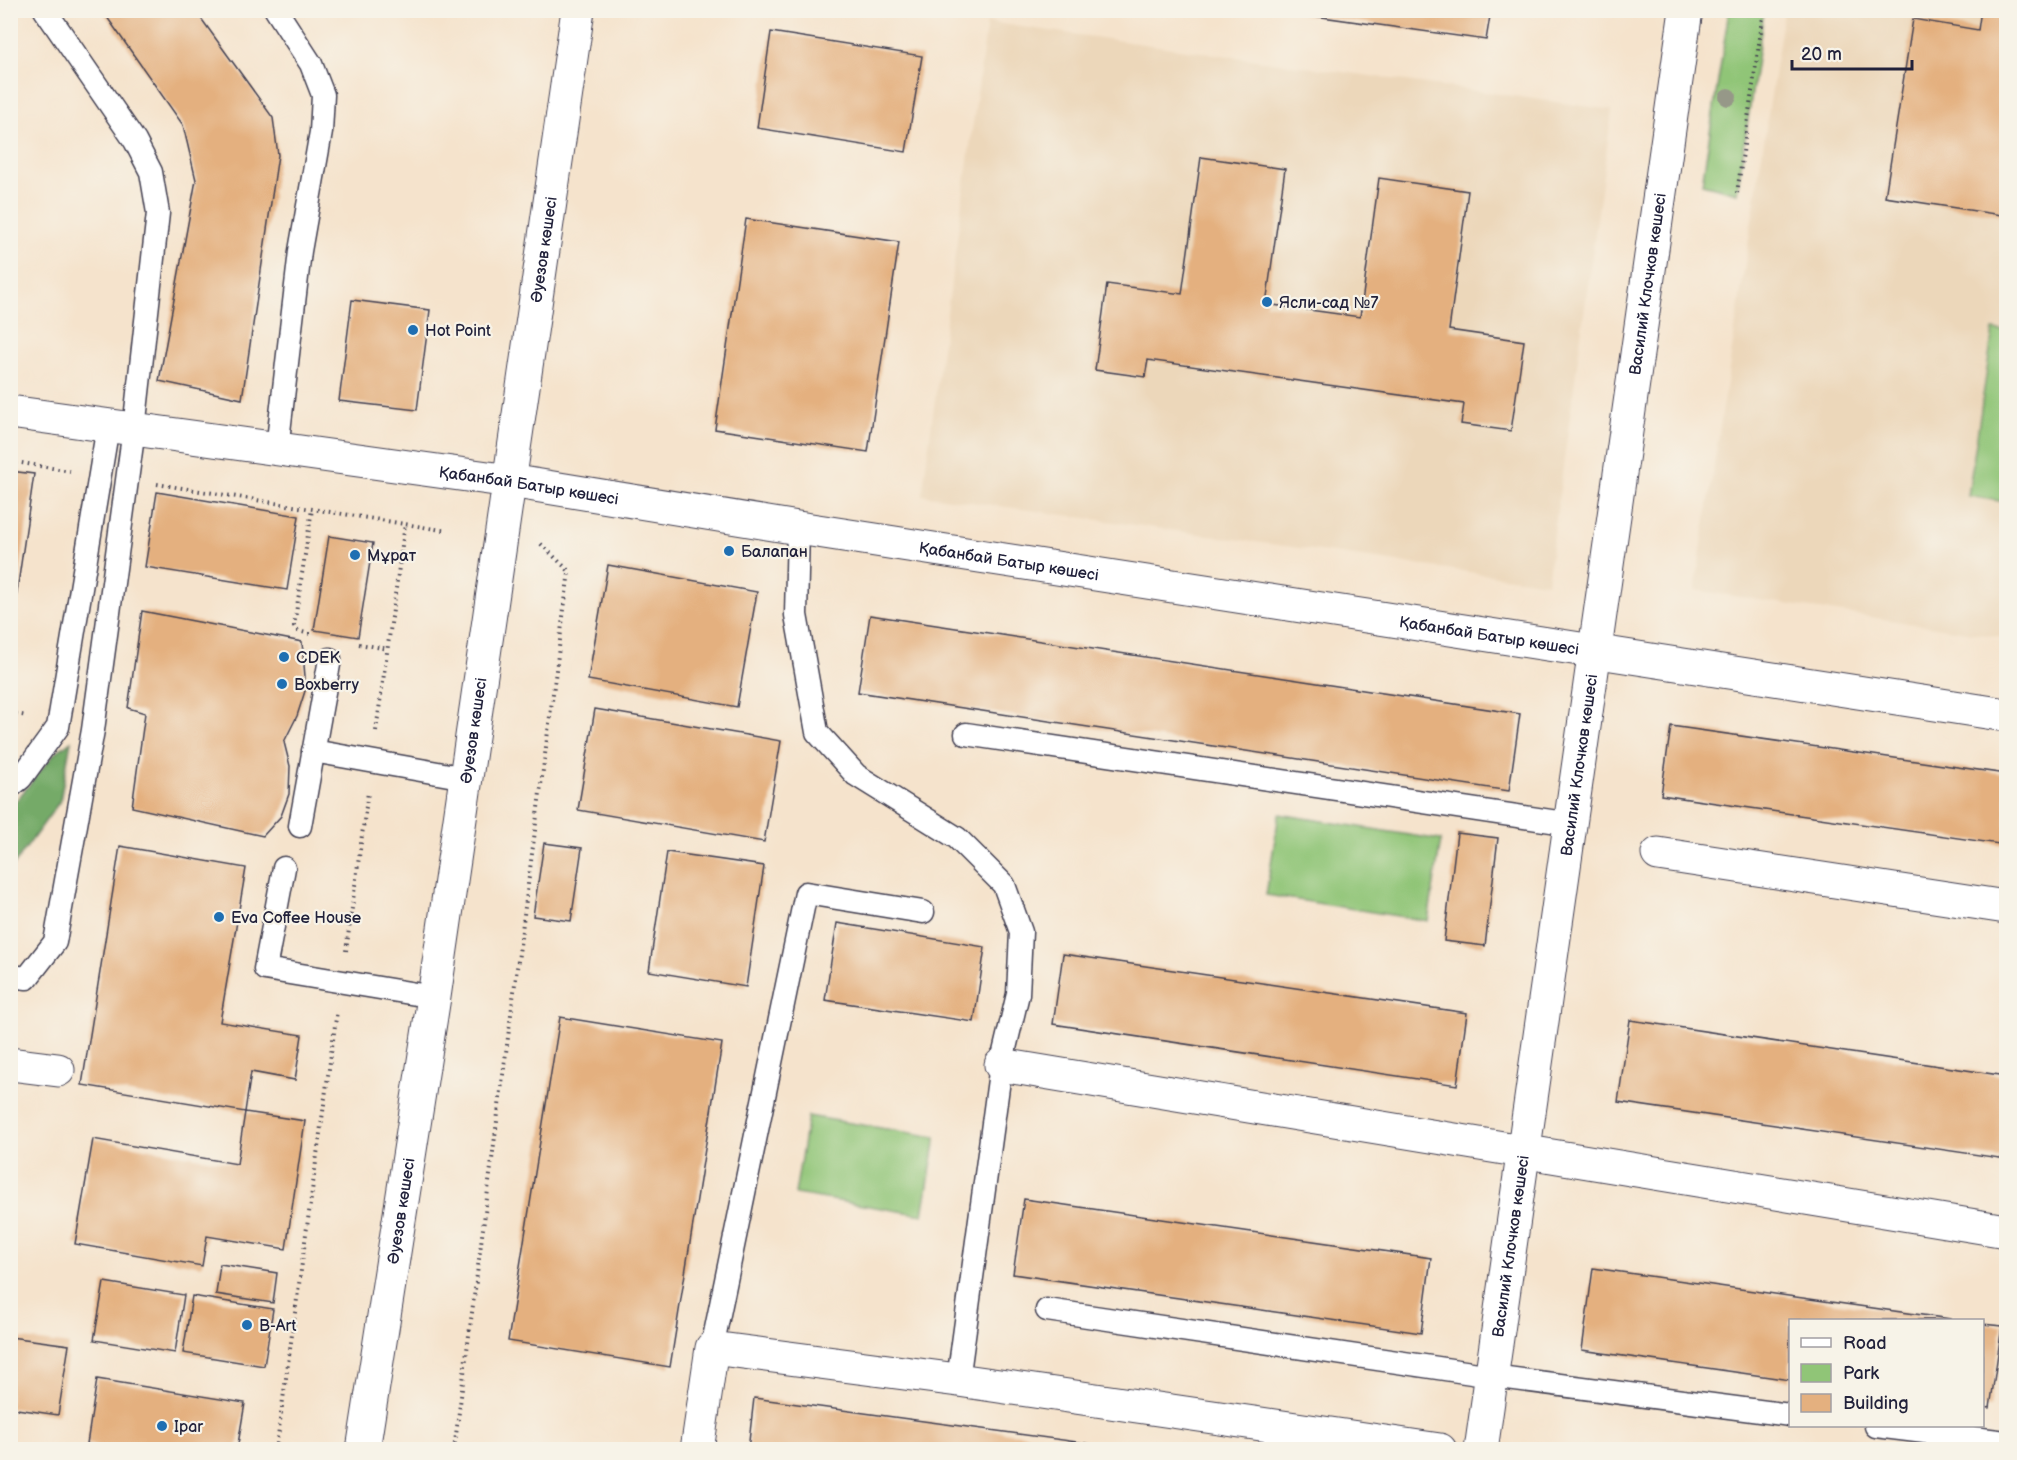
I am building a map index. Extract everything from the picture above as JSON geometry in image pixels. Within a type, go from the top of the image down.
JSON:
[{"type":"street","name":"Әуезов көшесі","points":[[363,1449],[434,997],[578,10]]},
{"type":"street","name":"Василий Клочков көшесі","points":[[1481,1449],[1686,10]]},
{"type":"street","name":"Қабанбай Батыр көшесі","points":[[10,412],[510,481],[798,528],[2007,715]]},
{"type":"street","points":[[1658,854],[2007,907]]},
{"type":"street","points":[[10,1064],[58,1070]]},
{"type":"street","points":[[1001,1065],[2007,1231]]},
{"type":"street","points":[[697,1449],[712,1348],[958,1380],[1440,1449]]},
{"type":"lane","points":[[10,786],[21,778],[58,727],[100,475],[121,427],[158,213],[151,172],[135,141],[45,10]]},
{"type":"lane","points":[[276,10],[311,64],[324,95],[321,132],[300,251],[277,449]]},
{"type":"lane","points":[[10,976],[27,978],[56,942],[93,730],[128,480],[121,427]]},
{"type":"lane","points":[[798,528],[796,615],[817,732],[856,775],[957,838],[1004,885],[1021,932],[1018,994],[1001,1065],[958,1380]]},
{"type":"lane","points":[[300,826],[330,659]]},
{"type":"lane","points":[[966,734],[1570,824]]},
{"type":"lane","points":[[313,751],[466,778]]},
{"type":"lane","points":[[284,867],[265,969],[434,997]]},
{"type":"lane","points":[[712,1348],[806,893],[923,912]]},
{"type":"lane","points":[[1047,1310],[1492,1376],[1789,1414]]},
{"type":"lane","points":[[1891,1427],[2007,1442]]},
{"type":"path","points":[[1737,193],[1764,10]]},
{"type":"path","points":[[10,461],[100,475]]},
{"type":"path","points":[[128,480],[405,524]]},
{"type":"path","points":[[296,616],[312,509]]},
{"type":"path","points":[[454,1449],[569,571],[540,543]]},
{"type":"shaded area","points":[[1784,11],[2006,11],[2006,638],[1695,590]]},
{"type":"shaded area","name":"Ясли-сад №7","points":[[987,22],[1612,110],[1547,583],[922,495]]},
{"type":"green space","points":[[1729,11],[1764,11],[1737,193],[1702,184]]},
{"type":"green space","points":[[1993,330],[2006,332],[2006,502],[1968,496]]},
{"type":"green space","points":[[71,741],[60,801],[11,869],[11,807],[55,753]]},
{"type":"green space","points":[[1279,814],[1441,840],[1428,921],[1266,895]]},
{"type":"green space","points":[[808,1116],[936,1137],[923,1215],[795,1194]]},
{"type":"building","points":[[102,10],[195,10],[273,118],[278,155],[242,399],[159,381],[196,180],[183,125]]},
{"type":"building","points":[[1301,10],[1491,10],[1486,40],[1301,14]]},
{"type":"building","points":[[1981,10],[2006,10],[2006,193],[2004,192],[2001,215],[1885,197],[1913,19],[1978,30]]},
{"type":"building","points":[[771,32],[922,56],[906,152],[757,128]]},
{"type":"building","points":[[1201,157],[1285,169],[1266,304],[1360,317],[1379,178],[1468,191],[1449,330],[1524,341],[1511,431],[1461,424],[1464,404],[1148,360],[1145,377],[1095,370],[1107,284],[1182,294]]},
{"type":"building","points":[[746,219],[899,242],[868,452],[715,429]]},
{"type":"building","points":[[352,300],[430,310],[417,410],[339,401]]},
{"type":"building","points":[[10,471],[34,474],[12,626],[10,626]]},
{"type":"building","points":[[157,492],[299,516],[287,590],[145,567]]},
{"type":"building","points":[[329,536],[373,543],[358,637],[314,630]]},
{"type":"building","points":[[608,565],[757,592],[737,707],[588,680]]},
{"type":"building","points":[[142,611],[302,642],[306,688],[297,716],[284,742],[290,766],[289,794],[281,816],[263,836],[132,807],[145,713],[128,708]]},
{"type":"building","points":[[870,615],[1520,714],[1509,791],[858,692]]},
{"type":"building","points":[[595,709],[781,741],[764,842],[578,810]]},
{"type":"building","points":[[1671,726],[2006,774],[2006,845],[1661,795]]},
{"type":"building","points":[[1457,833],[1498,838],[1485,946],[1444,941]]},
{"type":"building","points":[[544,843],[582,848],[571,921],[533,916]]},
{"type":"building","points":[[120,846],[246,868],[220,1022],[302,1035],[295,1080],[251,1072],[245,1112],[82,1085]]},
{"type":"building","points":[[667,852],[764,866],[746,987],[649,971]]},
{"type":"building","points":[[837,923],[985,947],[974,1022],[825,1000]]},
{"type":"building","points":[[1063,954],[1467,1013],[1457,1085],[1053,1024]]},
{"type":"building","points":[[560,1017],[722,1043],[670,1367],[508,1341]]},
{"type":"building","points":[[1630,1020],[2006,1076],[2006,1159],[1618,1102]]},
{"type":"building","points":[[245,1112],[305,1121],[286,1249],[207,1236],[202,1266],[75,1244],[93,1139],[237,1164]]},
{"type":"building","points":[[1024,1199],[1431,1258],[1421,1333],[1013,1274]]},
{"type":"building","points":[[220,1264],[277,1273],[273,1303],[216,1294]]},
{"type":"building","points":[[1593,1268],[1950,1319],[1789,1319],[1789,1380],[1582,1350]]},
{"type":"building","points":[[104,1282],[184,1295],[175,1353],[94,1340]]},
{"type":"building","points":[[192,1296],[273,1309],[264,1366],[183,1353]]},
{"type":"building","points":[[1984,1324],[2002,1326],[1990,1408],[1984,1407]]},
{"type":"building","points":[[10,1337],[69,1345],[58,1415],[10,1408]]},
{"type":"building","points":[[97,1379],[245,1403],[237,1450],[117,1450],[87,1444]]},
{"type":"building","points":[[754,1398],[1122,1448],[1121,1450],[748,1450]]},
{"type":"place","name":"Ясли-сад №7","points":[[1267,302]]},
{"type":"place","name":"Hot Point","points":[[413,330]]},
{"type":"place","name":"Балапан","points":[[729,551]]},
{"type":"place","name":"Мұрат","points":[[355,555]]},
{"type":"place","name":"CDEK","points":[[284,657]]},
{"type":"place","name":"Boxberry","points":[[282,684]]},
{"type":"place","name":"Eva Coffee House","points":[[219,917]]},
{"type":"place","name":"B-Art","points":[[247,1325]]},
{"type":"place","name":"Ipar","points":[[162,1426]]}]
